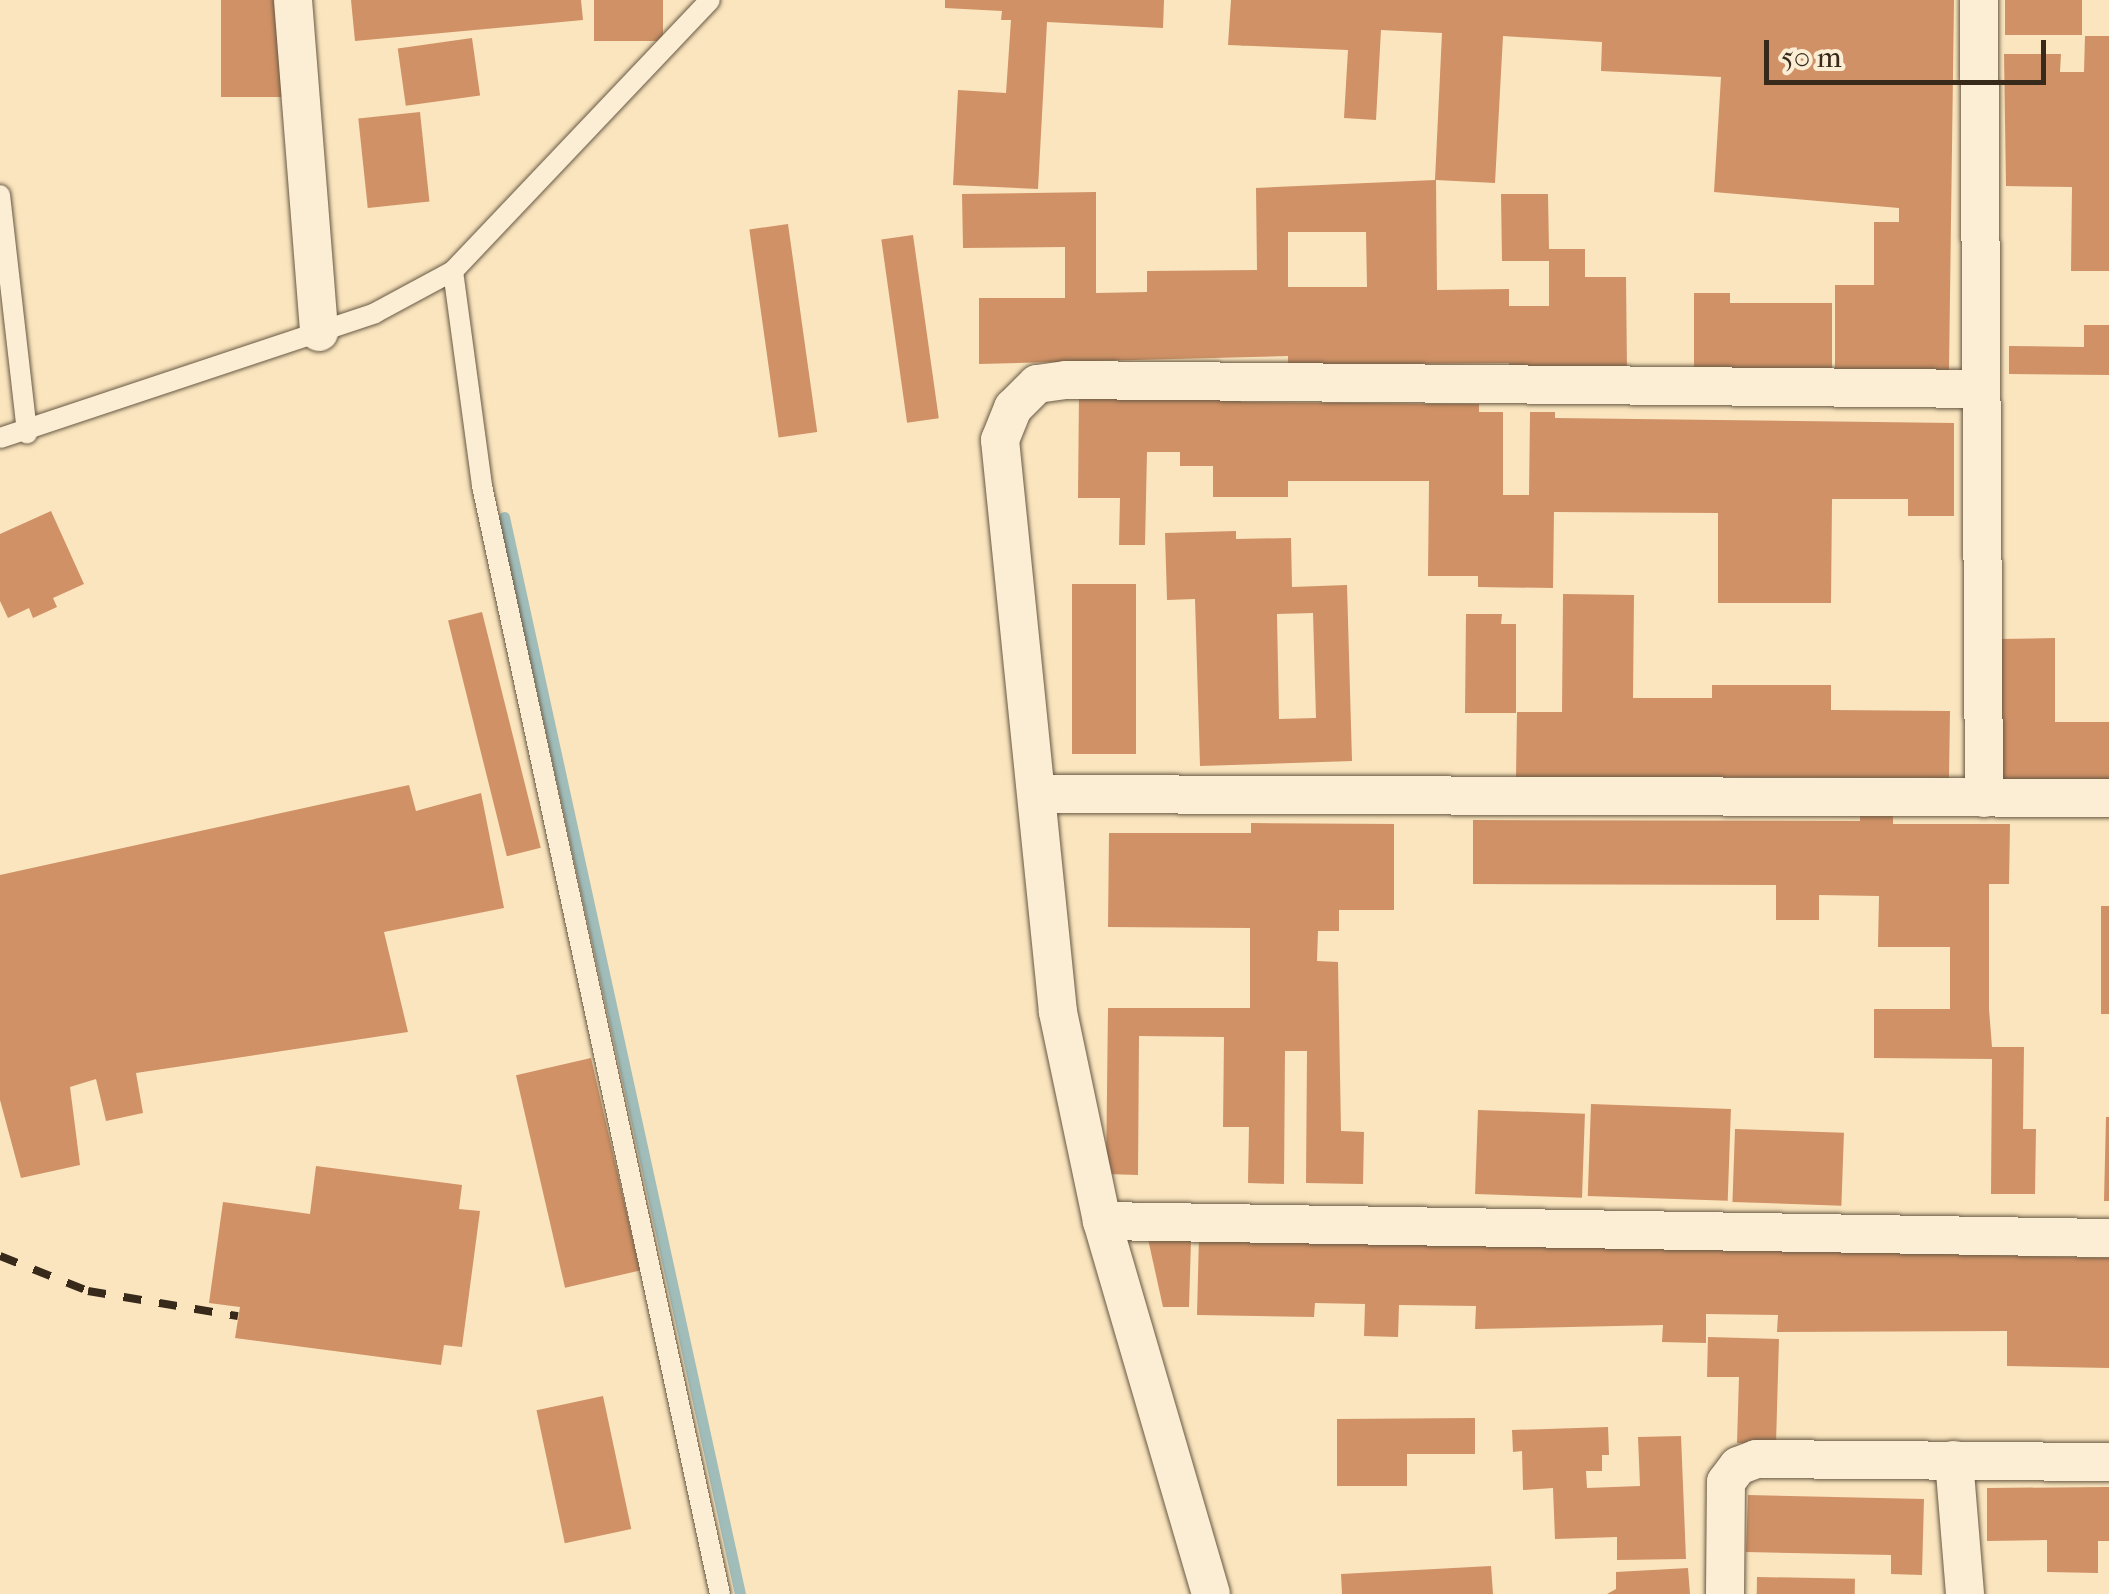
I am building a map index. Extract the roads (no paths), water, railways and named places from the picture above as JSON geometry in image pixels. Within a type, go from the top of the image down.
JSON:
[{"type":"street","points":[[293,0],[319,332]]},
{"type":"street","points":[[1979,0],[1984,798]]},
{"type":"street","points":[[1211,1594],[1102,1221],[1058,1012],[1040,794],[1000,440],[1013,408],[1037,384],[1981,389]]},
{"type":"street","points":[[1040,794],[2109,798]]},
{"type":"street","points":[[1102,1221],[2109,1238]]},
{"type":"street","points":[[1726,1594],[1722,1503],[1738,1466],[1756,1459],[2109,1462]]},
{"type":"street","points":[[1954,1460],[1965,1594]]},
{"type":"lane","points":[[0,438],[27,434],[375,312],[453,271],[710,0]]},
{"type":"lane","points":[[0,195],[27,434]]},
{"type":"lane","points":[[453,271],[490,524],[720,1594]]},
{"type":"waterway","points":[[504,517],[740,1594]]},
{"type":"railway","points":[[0,1256],[88,1291],[238,1316]]}]
